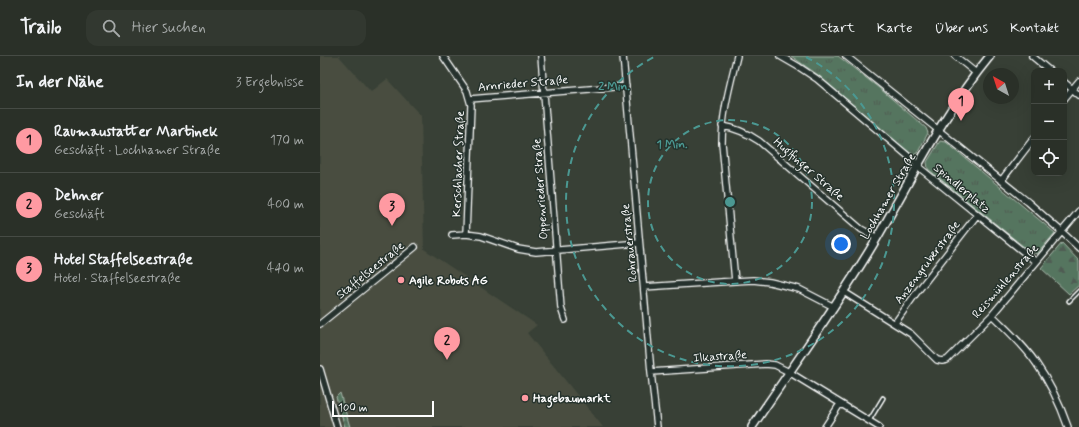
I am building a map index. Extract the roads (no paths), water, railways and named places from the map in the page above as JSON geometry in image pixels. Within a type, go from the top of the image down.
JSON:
[{"type":"main road","name":"Lochhamer Straße","points":[[752,427],[844,292],[938,131],[976,73],[990,56]]},
{"type":"street","name":"Kerschlacher Straße","points":[[443,56],[467,91],[471,105],[466,234]]},
{"type":"street","name":"Oppenrieder Straße","points":[[541,56],[561,308],[565,320]]},
{"type":"street","name":"Rohrauerstraße","points":[[623,56],[644,287],[650,372],[657,427]]},
{"type":"street","points":[[735,281],[722,143],[722,126],[725,106],[737,56]]},
{"type":"street","name":"Spindlerplatz","points":[[780,56],[817,80],[977,215],[1036,262]]},
{"type":"street","points":[[846,56],[1001,181],[1079,248]]},
{"type":"street","points":[[955,56],[976,73]]},
{"type":"street","points":[[1032,56],[1046,68]]},
{"type":"street","points":[[1067,95],[1079,81]]},
{"type":"street","points":[[1067,85],[1079,94]]},
{"type":"street","name":"Arnrieder Straße","points":[[470,99],[626,86]]},
{"type":"street","name":"Huglfinger Straße","points":[[722,126],[735,128],[760,140],[861,228],[876,238]]},
{"type":"street","points":[[1001,181],[1032,140]]},
{"type":"street","name":"Reismühlenstraße","points":[[895,324],[911,334],[937,360],[947,360],[992,315],[1079,211]]},
{"type":"street","name":"Anzengruberstraße","points":[[895,324],[916,292],[977,215]]},
{"type":"street","points":[[452,235],[466,234],[481,236],[518,249],[536,252],[639,243]]},
{"type":"street","name":"Staffelseestraße","points":[[320,324],[415,247]]},
{"type":"street","points":[[644,287],[753,280],[799,289],[834,307]]},
{"type":"street","points":[[844,292],[895,324]]},
{"type":"street","points":[[992,315],[1025,348],[1036,362],[1054,392],[1068,427]]},
{"type":"street","name":"Ilkastraße","points":[[650,372],[766,364],[775,365],[879,427]]},
{"type":"street","points":[[320,369],[322,384],[337,427]]},
{"type":"street","points":[[825,427],[840,404]]},
{"type":"lane","points":[[1069,301],[1079,291]]},
{"type":"lane","points":[[869,421],[883,398]]},
{"type":"place","name":"Raumaustatter Martinek","points":[[961,121]]},
{"type":"place","name":"Hotel Staffelseestraße","points":[[392,226]]},
{"type":"place","name":"Agile Robots AG","points":[[401,280]]},
{"type":"place","name":"Dehner","points":[[447,360]]},
{"type":"place","name":"Hagebaumarkt","points":[[525,398]]}]
